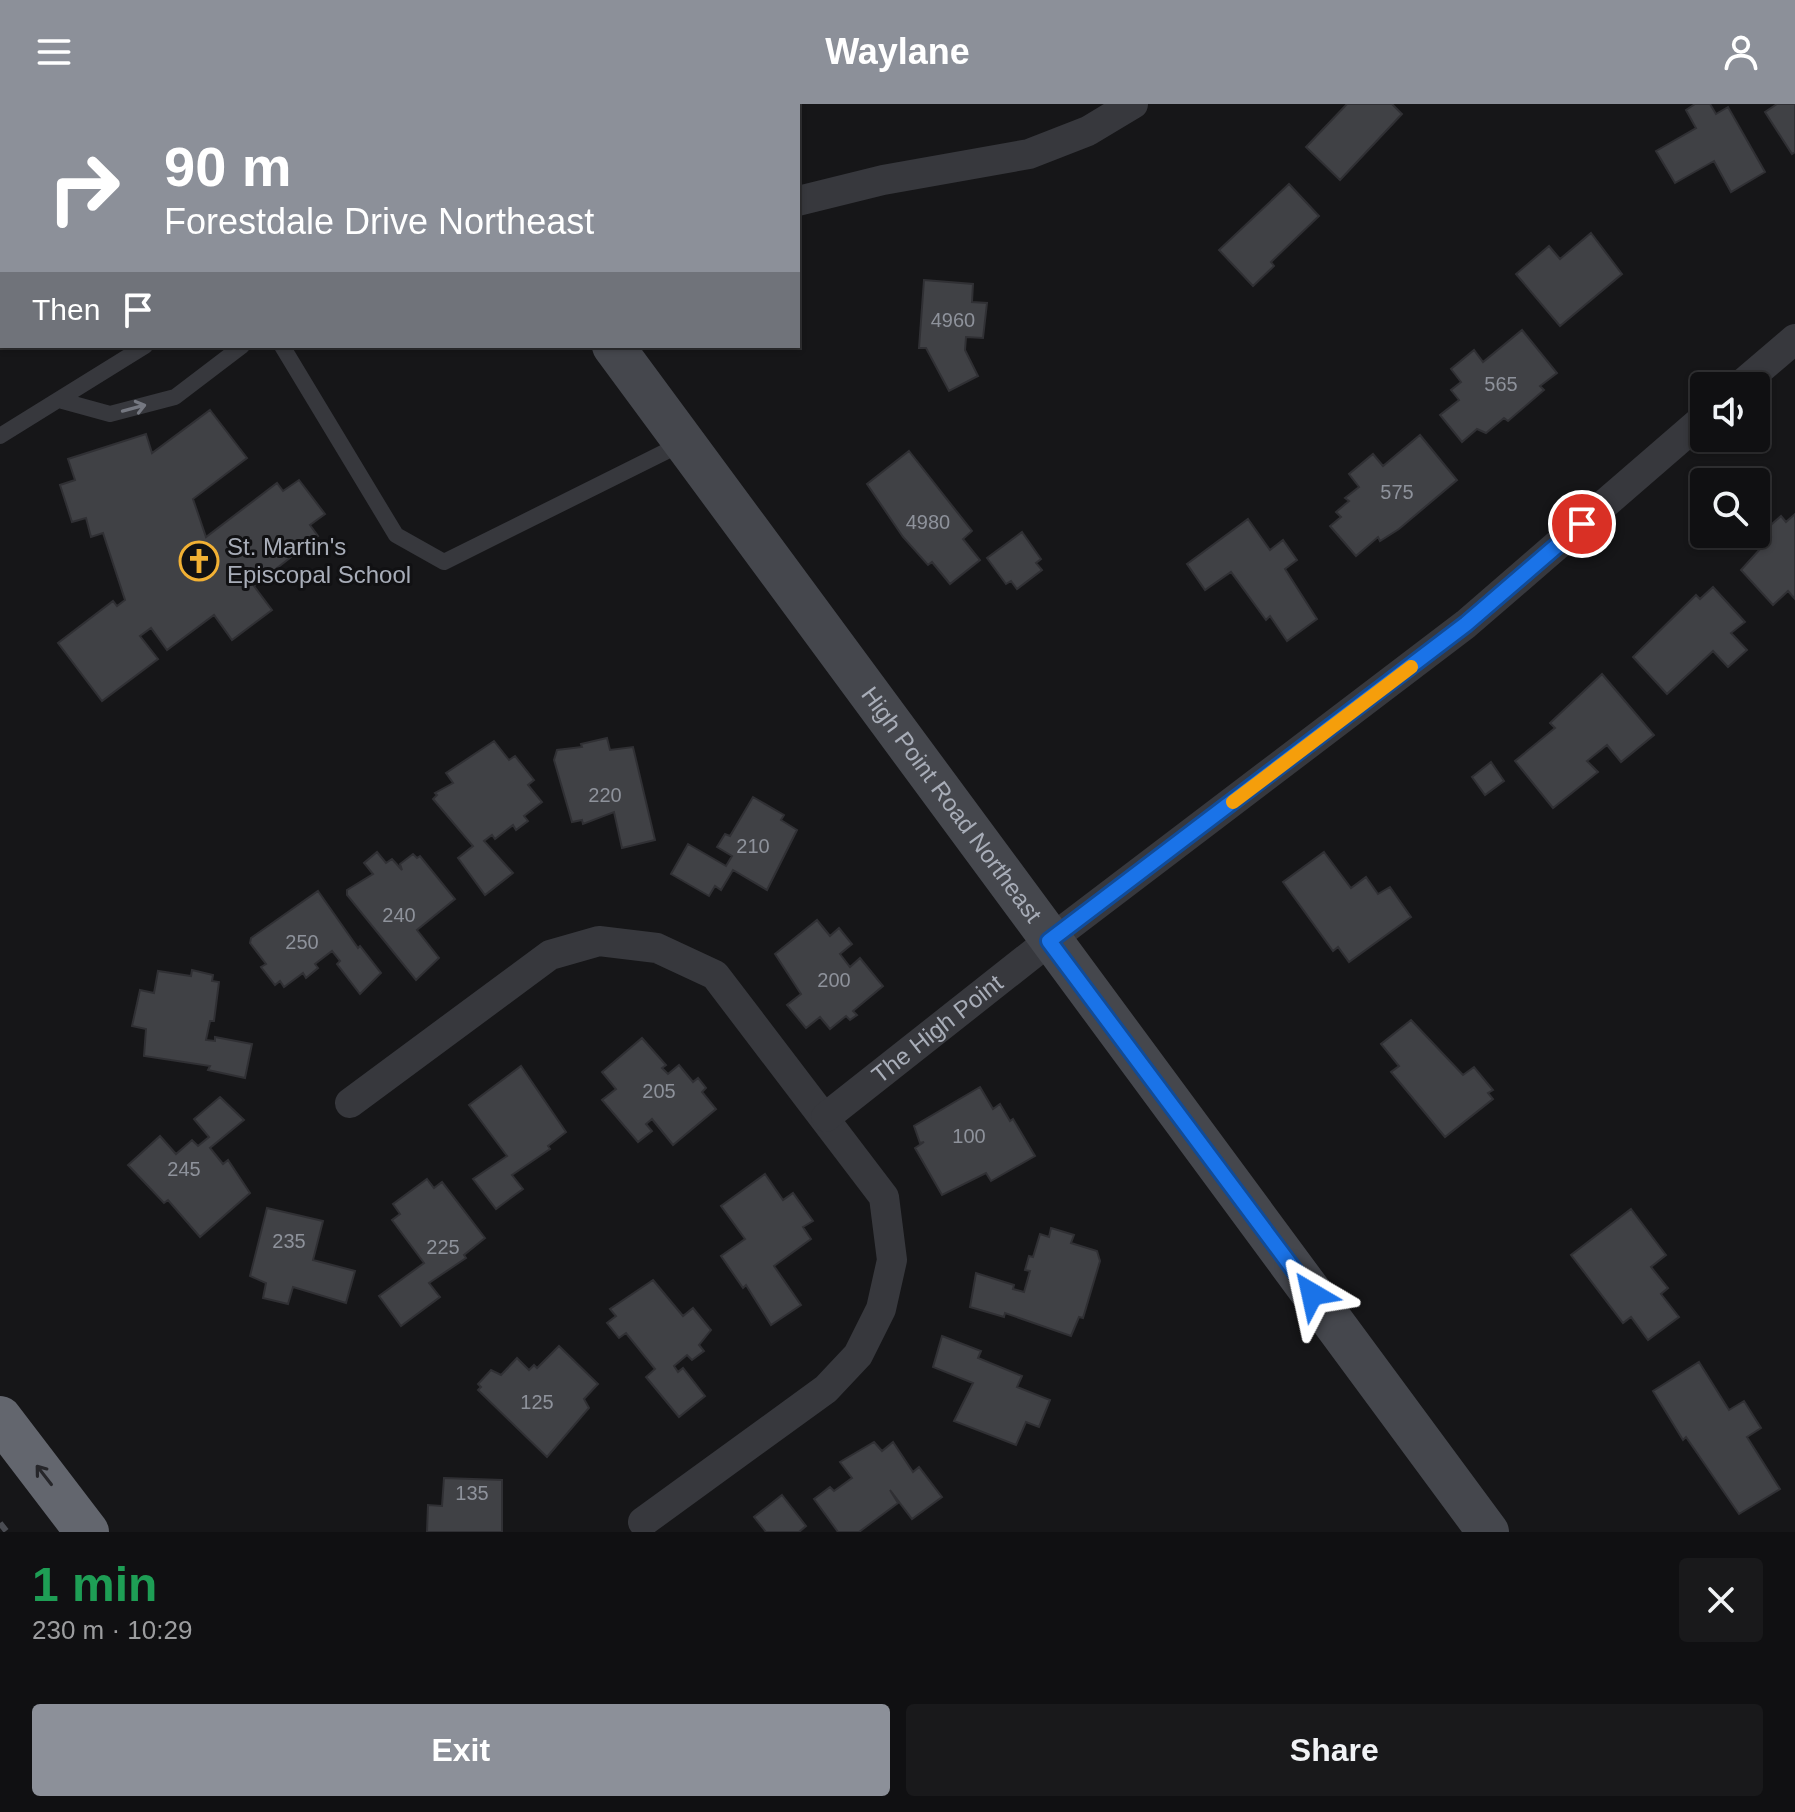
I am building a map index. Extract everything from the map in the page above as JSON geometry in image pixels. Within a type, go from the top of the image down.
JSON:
[{"type":"highway","points":[[0,1418],[87,1532]]},
{"type":"street","points":[[800,201],[883,180],[1029,154],[1088,131],[1133,104]]},
{"type":"street","points":[[1756,372],[1795,339]]},
{"type":"street","name":"High Point Road Northeast","points":[[614,348],[1488,1532]]},
{"type":"street","name":"The High Point","points":[[826,1117],[1049,941],[1466,624],[1690,430]]},
{"type":"street","points":[[350,1103],[550,955],[599,941],[657,948],[715,975],[884,1197],[892,1260],[881,1309],[858,1355],[826,1389],[643,1522]]},
{"type":"lane","points":[[0,436],[142,348]]},
{"type":"lane","points":[[59,400],[110,414],[175,397],[239,348]]},
{"type":"lane","points":[[283,348],[396,535],[444,562],[684,443]]},
{"type":"building","points":[[1347,104],[1392,104],[1402,114],[1340,180],[1306,147]]},
{"type":"building","points":[[1695,104],[1710,104],[1716,114],[1728,107],[1765,172],[1731,192],[1714,161],[1675,183],[1656,151],[1696,128],[1686,110]]},
{"type":"building","points":[[1777,104],[1795,104],[1795,152],[1792,154],[1765,112]]},
{"type":"building","points":[[1289,184],[1319,216],[1271,262],[1274,266],[1253,286],[1219,250]]},
{"type":"building","points":[[1591,233],[1622,274],[1560,326],[1516,274],[1549,246],[1560,259]]},
{"type":"building","points":[[924,280],[973,284],[972,302],[987,303],[983,338],[966,337],[965,350],[978,376],[949,391],[926,348],[919,348]]},
{"type":"building","points":[[1522,330],[1557,373],[1540,386],[1544,390],[1508,421],[1504,418],[1486,433],[1477,429],[1462,442],[1440,415],[1459,400],[1451,390],[1461,382],[1451,369],[1474,350],[1483,362]]},
{"type":"building","name":"St. Martin's Episcopal School","points":[[210,410],[247,458],[193,499],[206,537],[277,483],[283,491],[299,480],[325,514],[310,525],[318,536],[254,586],[272,610],[232,640],[214,615],[167,650],[151,628],[140,636],[158,659],[102,701],[58,643],[113,601],[117,606],[125,600],[103,533],[91,537],[86,518],[72,522],[60,485],[75,480],[68,459],[146,434],[152,453]]},
{"type":"building","points":[[1420,435],[1457,480],[1399,529],[1380,541],[1378,537],[1356,556],[1330,526],[1341,517],[1336,512],[1349,501],[1345,498],[1359,487],[1349,474],[1373,454],[1383,466]]},
{"type":"building","points":[[909,451],[972,531],[963,539],[980,560],[950,584],[932,562],[928,565],[903,537],[867,484]]},
{"type":"building","points":[[1795,514],[1795,599],[1788,591],[1773,605],[1741,570],[1761,548],[1770,548],[1770,526],[1781,516],[1786,522]]},
{"type":"building","points":[[1248,519],[1270,550],[1283,540],[1297,560],[1285,569],[1317,619],[1287,641],[1270,616],[1266,620],[1231,572],[1205,590],[1187,564]]},
{"type":"building","points":[[1022,532],[1041,559],[1036,563],[1042,570],[1017,589],[1011,581],[1006,584],[987,558]]},
{"type":"building","points":[[1713,587],[1745,622],[1731,633],[1747,650],[1728,667],[1713,651],[1667,694],[1633,657],[1696,595],[1700,599]]},
{"type":"building","points":[[1602,674],[1654,735],[1621,762],[1607,745],[1587,761],[1598,772],[1553,808],[1515,761],[1555,728],[1550,723]]},
{"type":"building","points":[[607,738],[610,750],[633,747],[655,840],[622,848],[614,812],[583,824],[582,820],[572,822],[554,760],[557,750],[582,747],[581,744]]},
{"type":"building","points":[[494,741],[509,760],[515,756],[534,780],[528,785],[542,802],[524,816],[528,821],[516,830],[513,825],[495,839],[492,835],[484,841],[513,873],[485,895],[458,858],[473,846],[433,799],[437,795],[435,793],[453,783],[446,773]]},
{"type":"building","points":[[1491,762],[1504,781],[1485,795],[1472,777]]},
{"type":"building","points":[[753,797],[784,815],[781,820],[797,830],[767,890],[733,870],[721,890],[715,886],[709,896],[671,874],[688,844],[726,866],[732,856],[717,847],[725,834],[730,836]]},
{"type":"building","points":[[377,852],[386,863],[392,859],[402,870],[400,864],[413,854],[417,858],[420,856],[455,899],[417,930],[439,958],[416,980],[347,895],[347,890],[373,874],[364,863]]},
{"type":"building","points":[[1324,852],[1351,888],[1366,877],[1378,894],[1390,887],[1411,917],[1349,962],[1338,947],[1333,951],[1283,882]]},
{"type":"building","points":[[318,891],[358,948],[360,946],[381,973],[360,994],[337,964],[340,961],[332,951],[315,964],[318,968],[306,978],[303,973],[284,987],[280,981],[275,985],[261,967],[266,964],[250,943],[251,938]]},
{"type":"building","points":[[817,920],[830,936],[839,928],[852,944],[840,954],[850,967],[860,958],[883,986],[853,1011],[857,1015],[850,1020],[846,1016],[830,1029],[820,1017],[806,1028],[787,1005],[801,994],[775,954]]},
{"type":"building","points":[[192,970],[213,975],[212,981],[219,982],[214,1021],[210,1021],[206,1040],[215,1041],[215,1037],[252,1044],[245,1078],[208,1070],[210,1066],[144,1056],[146,1029],[132,1026],[140,990],[154,993],[158,971],[191,976]]},
{"type":"building","points":[[1411,1020],[1463,1075],[1474,1067],[1493,1090],[1488,1093],[1493,1099],[1445,1137],[1391,1072],[1399,1066],[1381,1044]]},
{"type":"building","points":[[642,1038],[666,1065],[662,1068],[668,1074],[679,1065],[693,1082],[698,1078],[706,1088],[702,1092],[716,1109],[673,1145],[652,1119],[646,1124],[652,1131],[638,1142],[602,1100],[616,1089],[602,1072]]},
{"type":"building","points":[[521,1066],[566,1132],[548,1146],[550,1149],[512,1175],[523,1189],[496,1209],[473,1179],[507,1156],[469,1105]]},
{"type":"building","points":[[980,1087],[993,1109],[1000,1104],[1010,1121],[1013,1119],[1035,1156],[991,1181],[986,1173],[942,1195],[915,1148],[924,1142],[920,1143],[914,1126]]},
{"type":"building","points":[[220,1097],[244,1120],[210,1148],[223,1164],[228,1160],[250,1193],[200,1237],[168,1200],[164,1203],[128,1165],[160,1136],[176,1154],[192,1140],[198,1146],[209,1137],[194,1119]]},
{"type":"building","points":[[765,1174],[783,1200],[793,1193],[813,1221],[803,1227],[811,1239],[774,1266],[801,1305],[771,1325],[746,1285],[743,1288],[721,1256],[745,1239],[721,1206]]},
{"type":"building","points":[[427,1179],[434,1188],[442,1182],[485,1238],[464,1255],[466,1258],[429,1283],[440,1297],[401,1326],[379,1296],[424,1263],[392,1220],[400,1214],[393,1204]]},
{"type":"building","points":[[267,1208],[323,1221],[313,1260],[355,1271],[346,1303],[293,1287],[288,1304],[263,1298],[266,1283],[250,1276]]},
{"type":"building","points":[[1631,1209],[1666,1255],[1651,1267],[1668,1288],[1661,1294],[1679,1317],[1648,1340],[1631,1317],[1623,1323],[1571,1255]]},
{"type":"building","points":[[1051,1228],[1074,1235],[1071,1243],[1097,1251],[1100,1261],[1083,1318],[1079,1317],[1071,1336],[1005,1313],[1004,1317],[970,1307],[976,1273],[1014,1285],[1013,1289],[1024,1292],[1030,1271],[1025,1270],[1029,1256],[1033,1257],[1040,1234],[1049,1237]]},
{"type":"building","points":[[653,1280],[683,1316],[693,1308],[711,1330],[699,1345],[704,1351],[692,1360],[687,1355],[674,1366],[678,1372],[683,1368],[705,1396],[679,1417],[646,1377],[655,1369],[626,1333],[619,1338],[607,1323],[616,1316],[610,1309]]},
{"type":"building","points":[[942,1336],[981,1351],[978,1358],[1022,1376],[1017,1387],[1050,1400],[1039,1427],[1026,1422],[1016,1445],[954,1421],[973,1383],[933,1367]]},
{"type":"building","points":[[559,1346],[598,1384],[584,1399],[589,1408],[547,1457],[478,1390],[481,1387],[478,1384],[491,1370],[501,1375],[517,1358],[529,1370],[534,1365],[537,1368]]},
{"type":"building","points":[[1699,1362],[1729,1410],[1744,1401],[1761,1428],[1747,1437],[1780,1489],[1739,1514],[1686,1437],[1683,1440],[1653,1391]]},
{"type":"building","points":[[874,1442],[882,1451],[893,1442],[913,1472],[919,1467],[942,1497],[912,1519],[890,1490],[898,1503],[859,1532],[838,1532],[814,1499],[830,1487],[834,1491],[852,1478],[840,1462]]},
{"type":"building","points":[[444,1478],[502,1480],[502,1532],[427,1532],[428,1505],[442,1506]]},
{"type":"building","points":[[782,1495],[806,1526],[799,1532],[766,1532],[754,1517]]},
{"type":"railway","points":[[0,1523],[7,1532]]},
{"type":"slow traffic","points":[[1233,802],[1411,667]]},
{"type":"place","name":"St. Martin's Episcopal School","points":[[199,561]]},
{"type":"route","points":[[1312,1294],[1049,941],[1466,624],[1582,524]]}]
